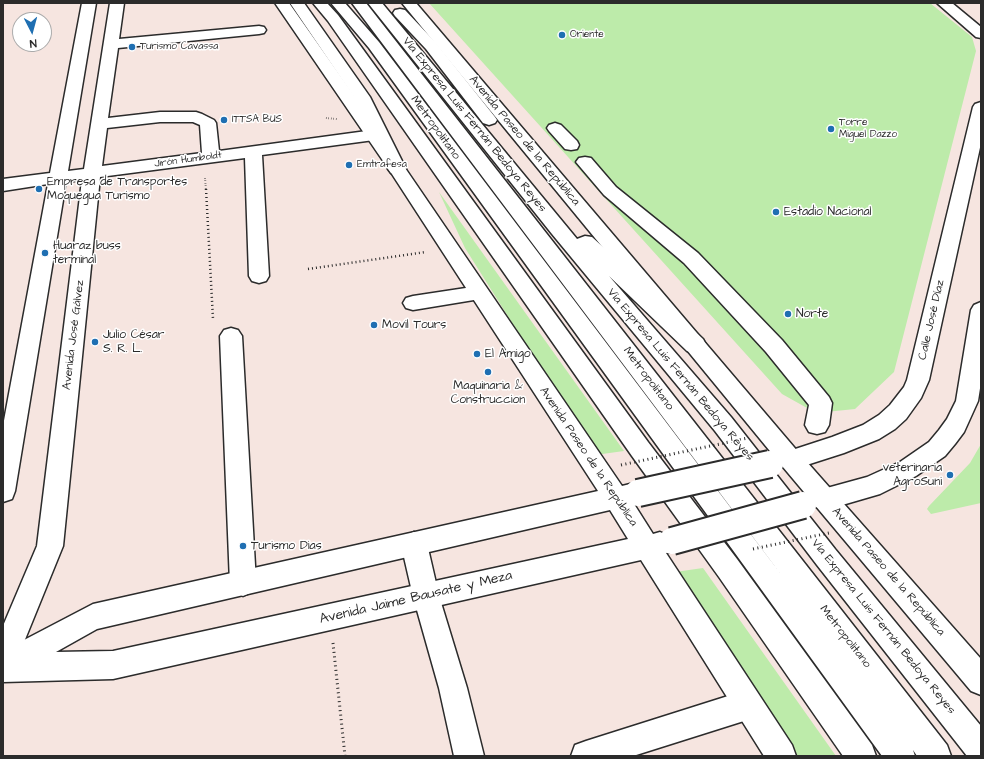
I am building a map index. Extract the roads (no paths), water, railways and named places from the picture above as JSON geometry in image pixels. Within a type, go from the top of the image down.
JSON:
[{"type":"main road","points":[[3,491],[89,3]]},
{"type":"main road","name":"Avenida José Gálvez","points":[[3,659],[50,546],[92,173],[117,3]]},
{"type":"main road","name":"Avenida Paseo de la República","points":[[282,3],[374,135],[479,293],[627,496],[660,544],[747,705],[781,756]]},
{"type":"main road","points":[[297,3],[362,97],[397,169]]},
{"type":"main road","points":[[320,3],[333,18],[640,449],[728,568],[861,756]]},
{"type":"main road","name":"Metropolitano","points":[[338,3],[374,45],[900,756]]},
{"type":"main road","name":"Metropolitano","points":[[359,3],[936,756]]},
{"type":"main road","name":"Vía Expresa Luis Fernán Bedoya Reyes","points":[[375,3],[559,230],[723,424],[826,557],[981,750]]},
{"type":"main road","points":[[390,3],[431,46],[584,241],[695,345]]},
{"type":"main road","name":"Avenida Paseo de la República","points":[[409,3],[695,345],[780,462],[814,502],[981,680]]},
{"type":"main road","points":[[944,3],[981,34]]},
{"type":"main road","points":[[111,44],[259,30]]},
{"type":"main road","name":"Calle José Díaz","points":[[780,462],[836,446],[871,432],[887,422],[898,412],[913,392],[918,380],[981,108]]},
{"type":"main road","points":[[99,124],[160,117],[196,117],[208,123],[208,157]]},
{"type":"main road","points":[[555,128],[571,145]]},
{"type":"main road","name":"Jirón Humboldt","points":[[3,185],[374,135]]},
{"type":"main road","points":[[253,151],[260,276]]},
{"type":"main road","points":[[586,162],[610,191],[692,258],[774,346],[821,403],[817,425]]},
{"type":"main road","points":[[413,303],[479,293]]},
{"type":"main road","points":[[814,502],[871,486],[908,469],[937,449],[956,425],[966,401],[981,310]]},
{"type":"main road","points":[[231,336],[243,583]]},
{"type":"main road","name":"Avenida Jaime Bausate y Meza","points":[[3,667],[92,617],[780,462]]},
{"type":"main road","name":"Avenida Jaime Bausate y Meza","points":[[3,667],[113,665],[660,544],[814,502]]},
{"type":"main road","points":[[414,544],[426,596],[444,653],[470,756]]},
{"type":"main road","points":[[586,756],[747,705]]},
{"type":"place","name":"Oriente","points":[[562,35]]},
{"type":"place","name":"Turismo Cavassa","points":[[132,47]]},
{"type":"place","name":"ITTSA BUS","points":[[224,120]]},
{"type":"place","name":"Torre Miguel Dazzo","points":[[831,129]]},
{"type":"place","name":"Emtrafesa","points":[[349,165]]},
{"type":"place","name":"Empresa de Transportes Moquegua Turismo","points":[[39,189]]},
{"type":"place","name":"Estadio Nacional","points":[[776,212]]},
{"type":"place","name":"Huaraz buss terminal","points":[[45,253]]},
{"type":"place","name":"Norte","points":[[788,314]]},
{"type":"place","name":"Movil Tours","points":[[374,325]]},
{"type":"place","name":"Julio César S. R. L.","points":[[95,342]]},
{"type":"place","name":"El Amigo","points":[[477,354]]},
{"type":"place","name":"Maquinaria & Construccion","points":[[488,372]]},
{"type":"place","name":"veterinaria AgroSuni","points":[[950,475]]},
{"type":"place","name":"Turismo Dias","points":[[243,546]]}]
